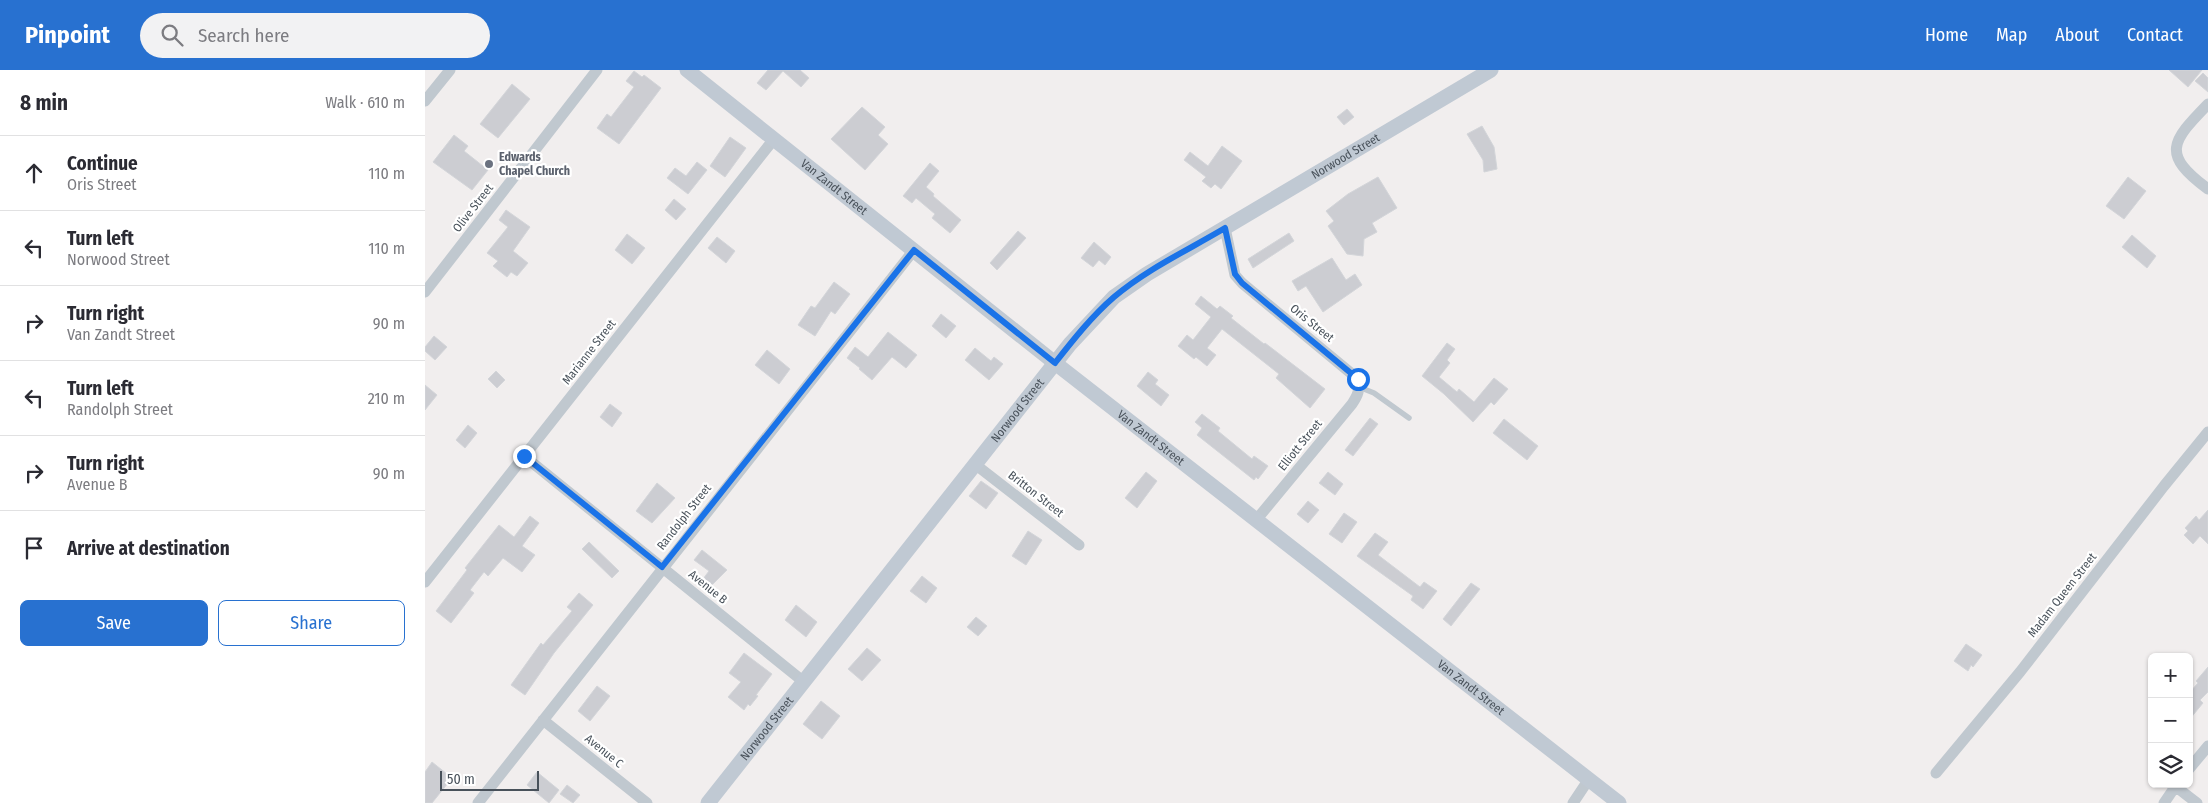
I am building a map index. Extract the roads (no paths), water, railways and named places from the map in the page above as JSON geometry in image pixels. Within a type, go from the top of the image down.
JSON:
[{"type":"street","points":[[425,101],[450,70]]},
{"type":"street","name":"Olive Street","points":[[425,292],[597,70]]},
{"type":"street","name":"Van Zandt Street","points":[[687,70],[1055,363],[1619,803]]},
{"type":"street","name":"Norwood Street","points":[[708,803],[1055,363],[1085,326],[1114,297],[1147,274],[1491,70]]},
{"type":"street","points":[[2208,104],[2181,135],[2175,146],[2177,158],[2183,168],[2208,189]]},
{"type":"street","name":"Marianne Street","points":[[425,582],[774,139]]},
{"type":"street","name":"Oris Street","points":[[1225,228],[1231,263],[1238,279],[1358,379],[1359,387]]},
{"type":"street","name":"Randolph Street","points":[[478,803],[662,567],[914,250]]},
{"type":"street","name":"Elliott Street","points":[[1257,519],[1359,394],[1359,387]]},
{"type":"street","name":"Madam Queen Street","points":[[1936,773],[2020,672],[2208,432]]},
{"type":"street","name":"Avenue B","points":[[524,456],[804,682]]},
{"type":"street","name":"Britton Street","points":[[976,465],[1079,545]]},
{"type":"street","name":"Avenue C","points":[[543,720],[647,803]]},
{"type":"street","points":[[2193,764],[2208,746]]},
{"type":"street","points":[[1573,803],[1589,779]]},
{"type":"street","points":[[2164,803],[2174,788]]},
{"type":"street","points":[[2180,788],[2197,803]]},
{"type":"lane","name":"Oris Street","points":[[1359,387],[1374,393],[1409,418]]},
{"type":"place","name":"Edwards Chapel Church","points":[[489,164]]}]
